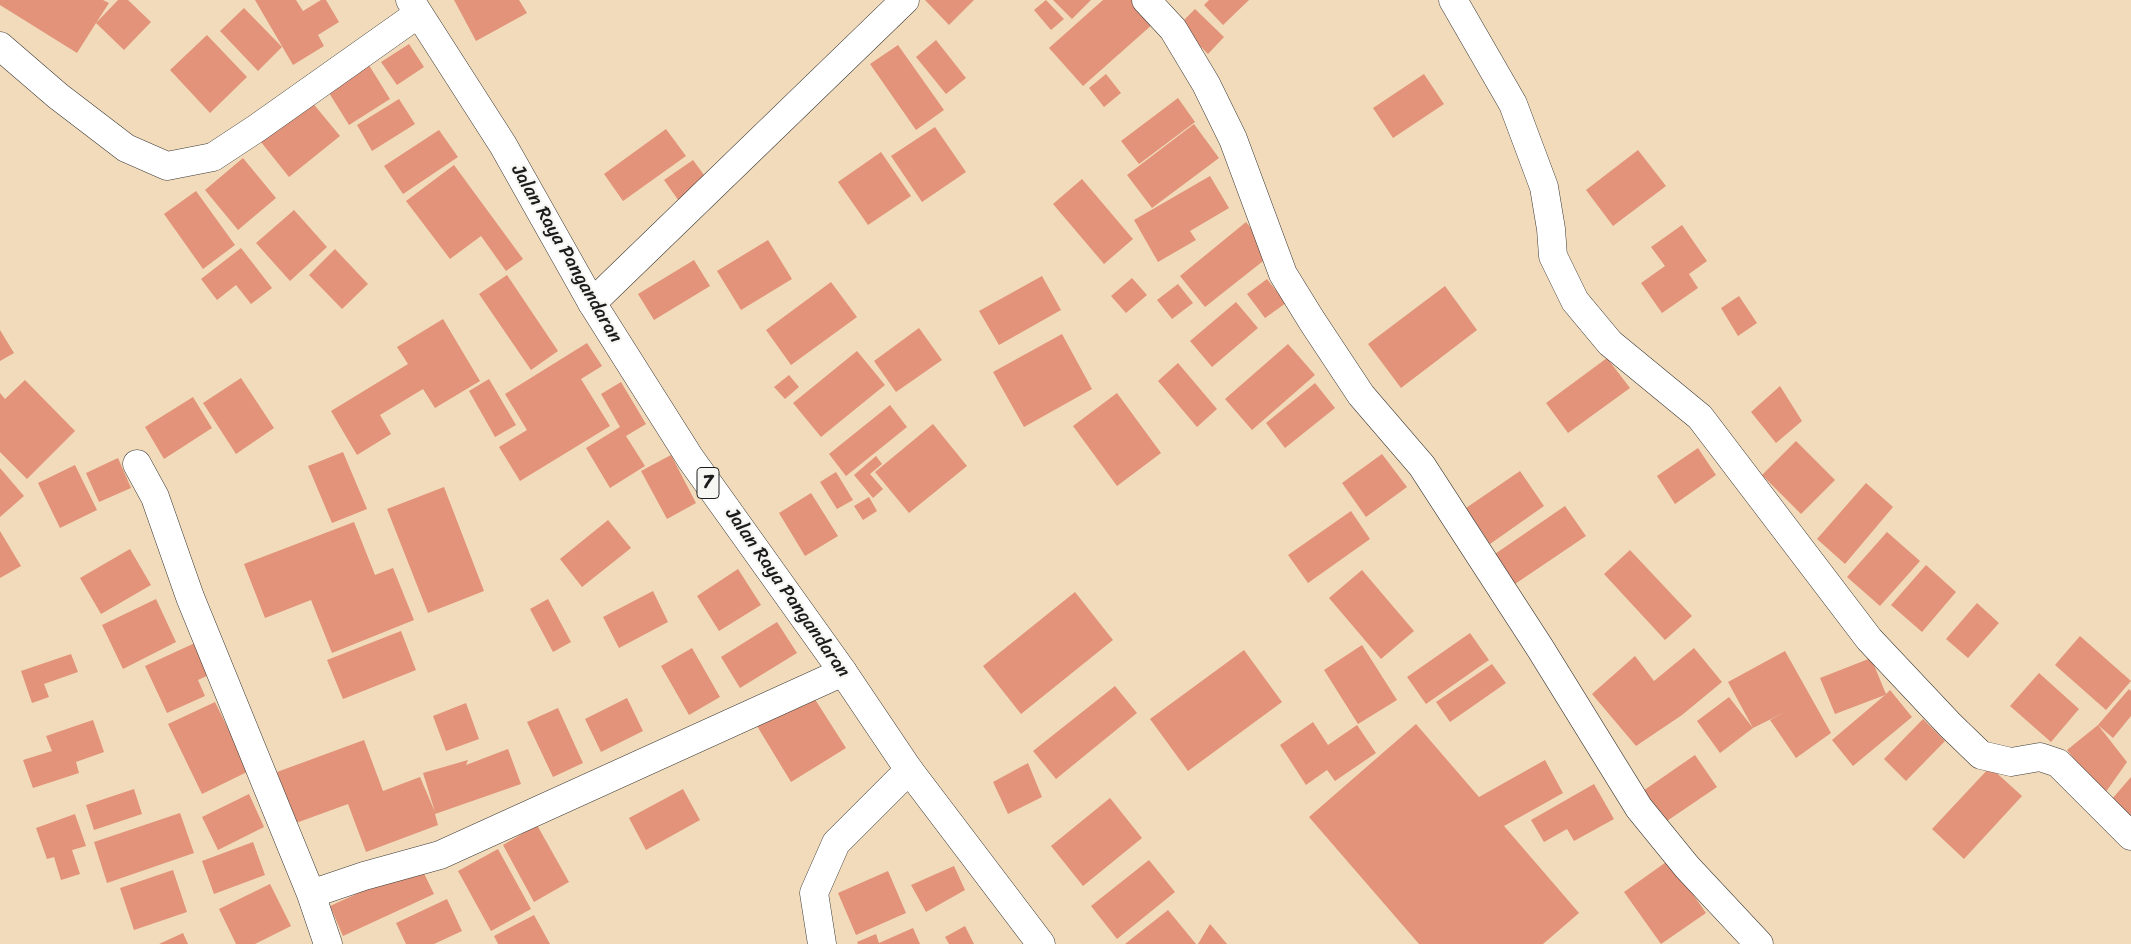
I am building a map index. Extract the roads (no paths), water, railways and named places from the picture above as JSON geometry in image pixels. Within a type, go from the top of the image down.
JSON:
[{"type":"main road","points":[[592,303],[905,0]]},
{"type":"main road","points":[[1146,0],[1173,29],[1206,84],[1233,139],[1283,274],[1312,321],[1361,395],[1422,466],[1540,648],[1640,808],[1687,867],[1759,944]]},
{"type":"main road","points":[[1453,0],[1513,104],[1544,186],[1551,229],[1552,256],[1575,301],[1610,343],[1700,417],[1869,639],[1956,731],[1981,755],[2011,762],[2040,757],[2058,763],[2131,836]]},
{"type":"main road","points":[[0,46],[58,96],[126,148],[167,166],[213,156],[257,128],[414,7]]},
{"type":"main road","name":"Jalan Raya Pangandaran","points":[[414,7],[503,144],[592,303],[690,458],[843,672],[909,770],[1040,944]]},
{"type":"main road","points":[[137,464],[155,497],[194,606],[311,894],[328,944]]},
{"type":"main road","points":[[311,894],[364,876],[440,855],[843,672]]},
{"type":"main road","points":[[822,944],[814,893],[836,843],[909,770]]}]
